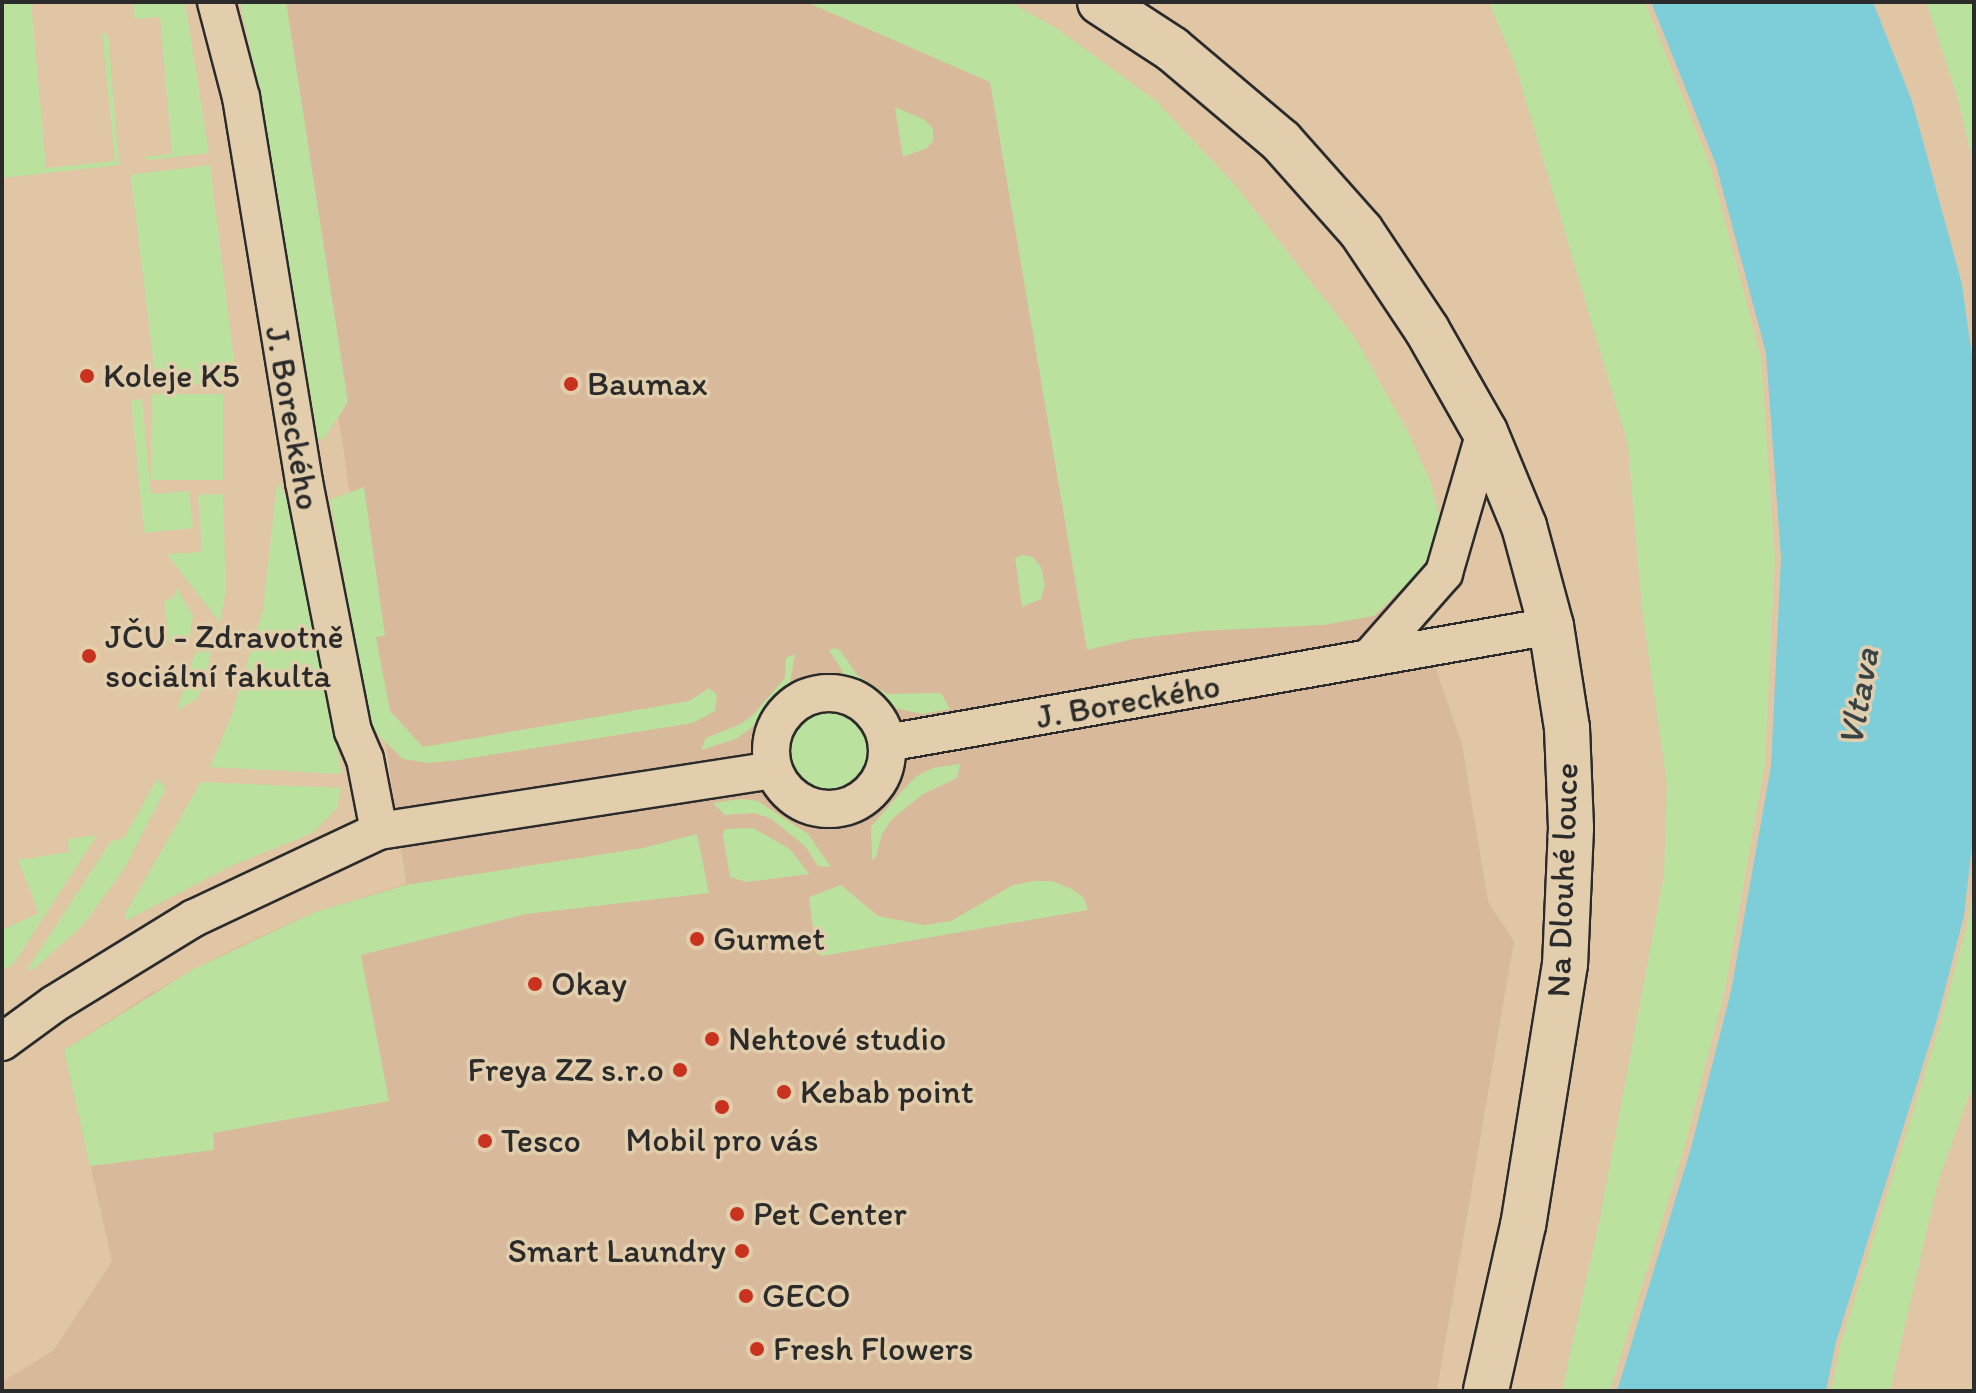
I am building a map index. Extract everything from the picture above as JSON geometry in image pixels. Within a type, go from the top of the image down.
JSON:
[{"type":"main road","name":"Na Dlouhé louce","points":[[1100,2],[1172,49],[1281,141],[1361,231],[1427,330],[1485,432],[1524,526],[1551,626],[1567,728],[1571,828],[1565,964],[1523,1225],[1486,1391]]},
{"type":"street","name":"J. Boreckého","points":[[216,2],[241,97],[304,482],[353,731],[365,759],[379,831]]},
{"type":"street","points":[[1370,657],[1444,573],[1485,432]]},
{"type":"street","name":"J. Boreckého","points":[[887,743],[1551,626]]},
{"type":"street","points":[[841,693],[859,700],[877,719],[887,743],[880,779],[861,798],[836,809],[816,808],[797,801],[783,787],[773,770],[770,752],[776,727],[792,704],[806,696],[841,693]]},
{"type":"street","points":[[5,1032],[194,918],[379,831],[773,770]]},
{"type":"shaded area","points":[[279,2],[899,2],[974,37],[1399,563],[1462,744],[1488,902],[1514,941],[1437,1391],[2,1391],[2,1382],[54,1350],[112,1261],[64,1050],[150,994],[231,950],[315,912],[406,884]]},
{"type":"green space","points":[[2,2],[31,2],[46,168],[115,161],[102,34],[108,34],[119,165],[2,178]]},
{"type":"green space","points":[[133,2],[185,2],[209,153],[149,160],[144,157],[172,154],[160,17],[135,19]]},
{"type":"green space","points":[[240,2],[286,2],[348,402],[324,439],[318,439],[261,96]]},
{"type":"green space","points":[[806,2],[1010,2],[1056,28],[1155,100],[1235,185],[1355,338],[1408,432],[1431,483],[1442,526],[1422,569],[1374,616],[1323,625],[1200,631],[1133,639],[1087,650],[990,82]]},
{"type":"green space","points":[[1489,2],[1645,2],[1711,168],[1761,357],[1775,558],[1765,763],[1725,990],[1683,1153],[1610,1391],[1562,1391],[1600,1218],[1664,875],[1667,784],[1642,609],[1628,445],[1515,64]]},
{"type":"green space","points":[[1926,2],[1972,2],[1974,167],[1957,96]]},
{"type":"green space","points":[[895,107],[925,120],[933,129],[933,141],[927,148],[903,157]]},
{"type":"green space","points":[[210,165],[236,379],[157,389],[131,175]]},
{"type":"green space","points":[[151,394],[223,394],[223,480],[151,480]]},
{"type":"green space","points":[[142,399],[151,494],[189,491],[193,528],[144,533],[131,400]]},
{"type":"green space","points":[[277,482],[289,502],[342,774],[210,767],[231,717],[263,610]]},
{"type":"green space","points":[[364,487],[385,636],[376,637],[390,711],[423,747],[689,701],[709,688],[717,695],[715,711],[693,723],[458,760],[428,763],[403,759],[378,735],[370,719],[330,500]]},
{"type":"green space","points":[[223,494],[226,589],[220,623],[167,554],[202,552],[198,495]]},
{"type":"green space","points":[[1022,555],[1033,557],[1041,567],[1045,585],[1041,599],[1022,607],[1015,558]]},
{"type":"green space","points":[[177,588],[193,616],[189,640],[169,643],[164,600],[173,599]]},
{"type":"green space","points":[[829,650],[840,650],[857,675],[887,694],[941,693],[950,709],[922,714],[894,708],[847,678]]},
{"type":"green space","points":[[211,651],[205,683],[196,699],[177,710],[195,653]]},
{"type":"green space","points":[[795,654],[789,689],[750,729],[736,739],[701,750],[706,738],[741,724],[753,715],[785,678],[786,658]]},
{"type":"green space","points":[[828,713],[844,716],[857,725],[866,738],[869,754],[866,770],[857,783],[844,792],[828,795],[812,792],[799,783],[790,770],[787,754],[790,738],[799,725],[812,716]]},
{"type":"green space","points":[[960,764],[957,778],[923,794],[891,820],[872,860],[871,827],[901,792],[917,776],[933,768]]},
{"type":"green space","points":[[157,779],[166,788],[124,869],[83,925],[34,969],[27,970],[111,841],[124,838]]},
{"type":"green space","points":[[201,782],[341,788],[337,808],[313,833],[233,865],[127,920],[125,914]]},
{"type":"green space","points":[[741,799],[758,801],[808,834],[831,867],[818,866],[805,846],[770,818],[754,813],[725,815],[713,803]]},
{"type":"green space","points":[[753,828],[790,849],[809,874],[746,882],[730,877],[723,835],[725,829]]},
{"type":"green space","points":[[697,834],[709,893],[526,914],[361,955],[389,1101],[213,1133],[214,1150],[90,1166],[64,1050],[192,970],[315,912],[406,885],[643,848]]},
{"type":"green space","points":[[97,835],[16,960],[7,969],[2,968],[2,930],[39,913],[18,860],[69,852],[68,839]]},
{"type":"green space","points":[[1974,871],[1974,1082],[1938,1182],[1890,1391],[1831,1391],[1841,1343],[1939,1028],[1969,917]]},
{"type":"green space","points":[[1051,881],[1072,889],[1084,898],[1088,910],[822,956],[816,953],[809,897],[841,885],[878,916],[924,925],[951,921],[1013,885]]},
{"type":"water","name":"Vltava","points":[[1651,2],[1873,2],[1912,101],[1962,284],[1974,370],[1974,828],[1964,916],[1937,1020],[1836,1342],[1826,1391],[1617,1391],[1691,1148],[1731,991],[1771,766],[1781,558],[1766,353],[1716,165]]},
{"type":"place","name":"Koleje K5","points":[[87,376]]},
{"type":"place","name":"Baumax","points":[[571,384]]},
{"type":"place","name":"JČU - Zdravotně sociální fakulta","points":[[89,656]]},
{"type":"place","name":"Gurmet","points":[[697,939]]},
{"type":"place","name":"Okay","points":[[535,984]]},
{"type":"place","name":"Nehtové studio","points":[[712,1039]]},
{"type":"place","name":"Freya ZZ s.r.o","points":[[680,1070]]},
{"type":"place","name":"Kebab point","points":[[784,1092]]},
{"type":"place","name":"Mobil pro vás","points":[[722,1107]]},
{"type":"place","name":"Tesco","points":[[485,1141]]},
{"type":"place","name":"Pet Center","points":[[737,1214]]},
{"type":"place","name":"Smart Laundry","points":[[742,1251]]},
{"type":"place","name":"GECO","points":[[746,1296]]},
{"type":"place","name":"Fresh Flowers","points":[[757,1349]]}]
